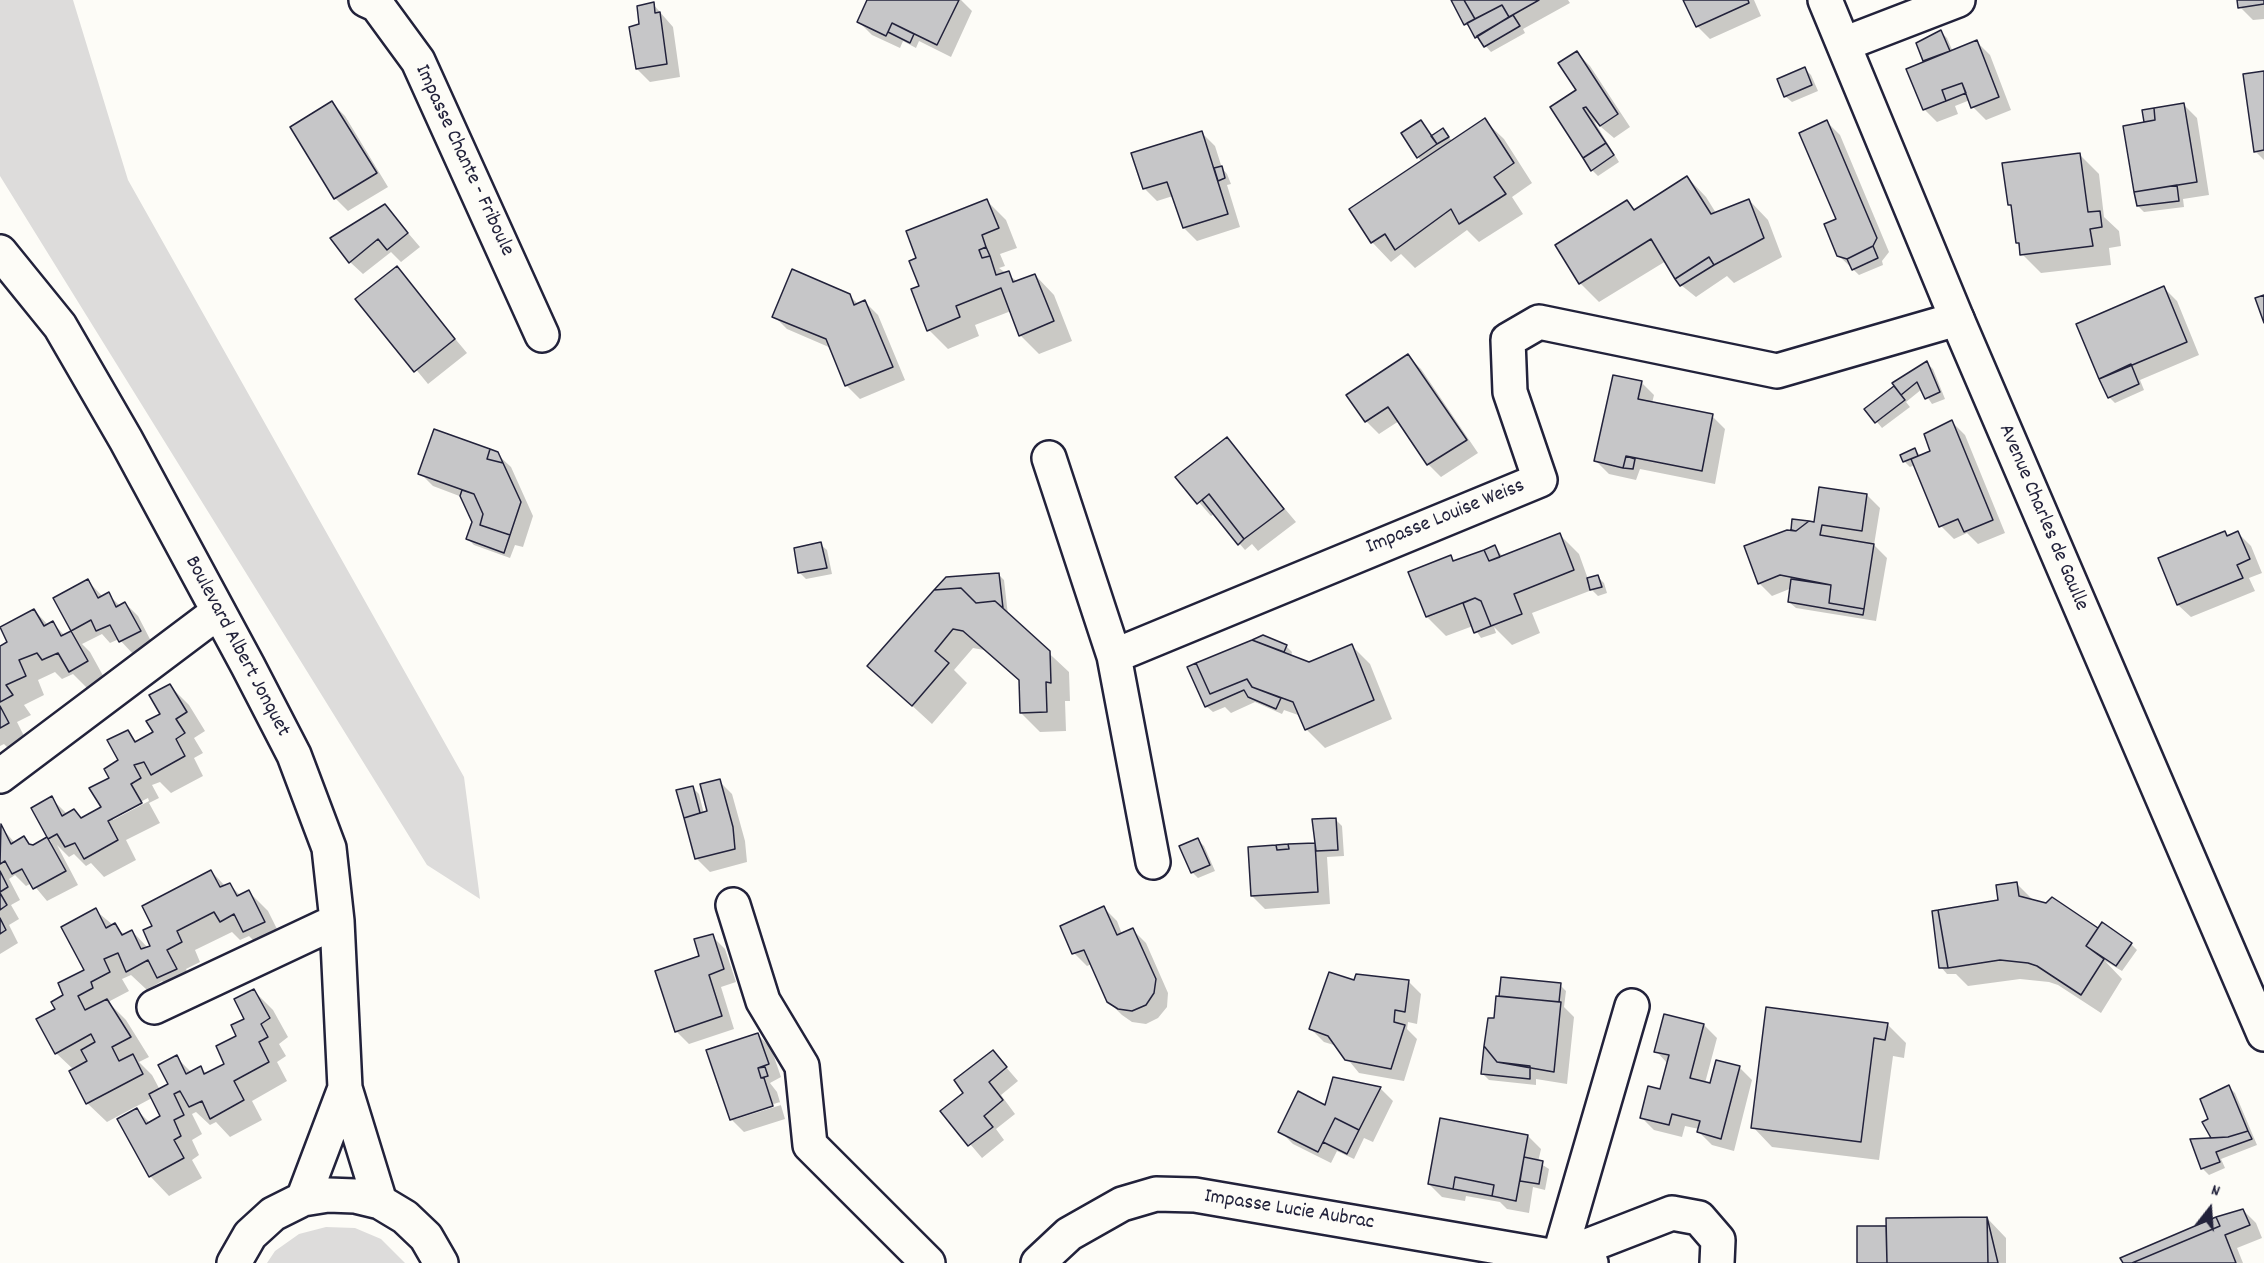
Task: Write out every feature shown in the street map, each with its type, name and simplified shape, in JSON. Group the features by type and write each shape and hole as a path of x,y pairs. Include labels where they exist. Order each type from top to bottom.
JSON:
{"street":[{"name":"Impasse Chante - Friboule","path":"366,0 377,5 418,61 542,335"},
{"name":"Avenue Charles de Gaulle","path":"1825,0 1957,320 2264,1034"},
{"path":"1844,44 1958,0"},
{"name":"Boulevard Albert Jonquet","path":"0,252 60,326 126,440 294,755 329,848 337,921 345,1088 380,1202"},
{"name":"Impasse Louise Weiss","path":"1114,656 1540,480 1510,392 1508,340 1539,322 1777,371 1957,320"},
{"path":"1049,458 1114,656 1153,862"},
{"path":"0,776 218,612"},
{"path":"733,904 763,1001 802,1065 810,1145 928,1263"},
{"path":"153,1007 337,921"},
{"path":"1560,1257 1632,1006"},
{"name":"Boulevard Albert Jonquet","path":"303,1199 345,1088"},
{"path":"234,1263 250,1235 273,1214 303,1199 328,1194 355,1196 380,1202 405,1216 419,1230 442,1262"},
{"name":"Impasse Lucie Aubrac","path":"1038,1263 1069,1234 1122,1204 1156,1194 1195,1195 1591,1263"},
{"path":"1560,1257 1672,1213 1699,1218 1718,1240 1717,1263"}],"shaded area":[{"path":"0,0 73,0 128,180 464,777 480,899 427,865 0,176"},
{"path":"326,1227 355,1228 381,1239 405,1263 267,1263 275,1251 299,1234"}],"building":[{"path":"867,0 959,0 937,45 892,23 886,36 857,22"},
{"path":"1451,0 1464,0 1475,19 1464,25"},
{"path":"1464,0 1539,0 1509,17 1502,5 1475,19"},
{"path":"1683,0 1748,0 1749,3 1696,27"},
{"path":"2237,0 2264,0 2264,4 2238,8"},
{"path":"654,2 655,13 660,12 667,64 636,69 629,27 639,24 637,6"},
{"path":"1502,5 1509,17 1475,38 1467,23"},
{"path":"1513,15 1520,26 1484,47 1477,36"},
{"path":"892,23 914,34 910,43 888,32"},
{"path":"1941,30 1950,51 1923,61 1916,43"},
{"path":"1977,40 1999,97 1971,108 1962,83 1942,90 1946,101 1923,110 1906,69"},
{"path":"1577,51 1618,114 1600,126 1586,107 1583,108 1606,143 1583,158 1550,107 1576,90 1558,63"},
{"path":"1805,67 1812,85 1784,97 1777,79"},
{"path":"2264,71 2264,150 2254,152 2243,74"},
{"path":"1962,83 1966,93 1946,101 1942,90"},
{"path":"332,101 377,173 334,199 290,127"},
{"path":"2184,103 2197,182 2134,192 2123,126 2155,120 2154,108"},
{"path":"2154,108 2155,120 2144,122 2142,110"},
{"path":"1485,118 1514,163 1494,177 1506,194 1459,224 1451,209 1395,250 1385,234 1371,243 1349,209"},
{"path":"1421,120 1437,144 1417,158 1401,133"},
{"path":"1827,120 1877,238 1873,246 1847,259 1837,256 1824,224 1836,219 1799,133"},
{"path":"1443,128 1449,137 1437,144 1431,136"},
{"path":"1202,131 1228,214 1183,228 1167,182 1143,189 1131,153"},
{"path":"1606,143 1614,155 1591,171 1583,158"},
{"path":"2080,153 2088,212 2100,211 2102,227 2090,229 2093,246 2020,255 2019,243 2016,243 2011,205 2008,205 2002,163"},
{"path":"1222,166 1225,178 1218,181 1214,168"},
{"path":"1687,176 1711,214 1749,199 1764,238 1714,265 1709,257 1675,279 1651,239 1579,284 1555,245 1627,200 1634,210"},
{"path":"2177,185 2179,201 2137,206 2134,192"},
{"path":"987,199 999,228 982,235 986,247 979,250 982,258 990,256 996,275 1009,271 1013,282 1035,274 1054,321 1019,336 1001,288 956,306 960,317 927,331 911,289 919,286 909,261 916,258 906,231"},
{"path":"385,204 408,233 387,250 378,239 349,263 330,238"},
{"path":"1873,246 1878,258 1852,270 1847,259"},
{"path":"986,247 990,256 982,258 979,250"},
{"path":"1709,257 1714,265 1680,286 1675,279"},
{"path":"397,266 455,339 414,372 355,299"},
{"path":"792,269 850,294 854,305 865,300 893,367 845,386 826,339 772,317"},
{"path":"2164,286 2187,342 2099,379 2076,324"},
{"path":"2264,295 2264,323 2255,298"},
{"path":"1408,354 1467,440 1427,465 1388,407 1365,422 1346,395"},
{"path":"1927,361 1940,392 1925,399 1917,382 1901,395 1892,383"},
{"path":"2131,364 2139,384 2108,398 2099,379"},
{"path":"1613,375 1642,381 1638,399 1713,414 1702,471 1626,456 1623,468 1594,461"},
{"path":"1894,386 1905,400 1875,423 1864,409"},
{"path":"1952,420 1993,520 1964,532 1958,519 1939,527 1911,459 1930,451 1924,434"},
{"path":"434,429 490,449 487,459 503,463 521,502 510,535 480,525 483,514 474,494 418,474"},
{"path":"1227,437 1284,509 1244,539 1209,494 1197,504 1175,477"},
{"path":"1915,448 1918,456 1903,462 1900,455"},
{"path":"490,449 498,452 503,463 487,459"},
{"path":"1626,456 1635,459 1633,469 1623,468"},
{"path":"1819,487 1867,494 1862,531 1822,525 1820,535 1874,544 1864,609 1829,603 1831,585 1780,575 1758,584 1744,546 1787,530 1796,531 1809,521 1814,522"},
{"path":"462,490 474,494 483,514 480,525 510,535 504,553 466,539 472,522 460,496"},
{"path":"1209,494 1244,539 1238,545 1202,500"},
{"path":"1792,519 1809,521 1796,531 1791,530"},
{"path":"2225,531 2227,536 2238,531 2250,559 2237,565 2243,578 2177,605 2158,558"},
{"path":"1560,533 1574,570 1514,594 1522,614 1491,626 1481,601 1475,598 1426,617 1408,572 1451,555 1453,561 1484,550 1489,561"},
{"path":"821,542 827,568 798,573 794,548"},
{"path":"1495,545 1500,557 1489,561 1484,550"},
{"path":"999,573 1003,608 995,601 976,603 961,588 934,590 946,577"},
{"path":"1598,575 1602,587 1590,590 1587,578"},
{"path":"88,579 98,598 109,592 116,607 125,602 141,631 119,642 110,625 96,631 91,620 71,631 53,598"},
{"path":"1791,579 1831,585 1829,603 1864,609 1863,615 1788,602"},
{"path":"961,588 976,603 995,601 1050,651 1051,683 1046,682 1047,712 1020,713 1019,680 963,631 953,629 935,651 949,663 912,706 867,666 934,590"},
{"path":"1475,598 1481,601 1491,626 1474,633 1463,603"},
{"path":"34,609 44,626 53,621 61,636 71,631 88,661 69,672 58,653 42,660 37,653 19,660 26,676 6,685 13,695 0,702 0,646 7,642 0,627"},
{"path":"1263,635 1287,645 1284,652 1252,640"},
{"path":"1252,640 1309,662 1352,644 1374,700 1305,730 1293,702 1252,687 1247,679 1210,694 1196,663"},
{"path":"1196,663 1210,694 1247,679 1252,687 1281,698 1276,709 1248,697 1244,690 1205,707 1187,667"},
{"path":"170,684 187,712 176,719 185,733 176,739 185,756 151,775 144,762 134,765 141,778 131,784 142,803 108,821 118,840 84,859 75,843 65,847 57,834 48,839 31,808 52,796 62,816 74,809 81,818 101,807 89,788 109,778 104,769 118,760 107,740 128,730 135,742 153,732 146,721 160,714 149,695"},
{"path":"0,706 9,723 0,728"},
{"path":"720,779 733,827 735,849 695,859 684,818 707,811 700,784"},
{"path":"693,786 700,813 684,818 676,790"},
{"path":"1336,818 1338,850 1316,851 1312,819"},
{"path":"1,824 11,844 24,836 29,844 33,845 47,837 66,871 33,889 22,869 12,874 5,861 0,864"},
{"path":"1198,838 1210,865 1191,873 1179,846"},
{"path":"1315,843 1318,892 1251,896 1248,847 1276,845 1277,850 1289,849 1288,844"},
{"path":"1288,844 1289,849 1277,850 1276,845"},
{"path":"211,870 220,887 230,883 237,896 249,890 265,922 243,932 234,914 220,922 214,912 177,931 182,942 167,950 177,969 157,978 148,960 126,972 118,953 104,959 110,972 91,982 93,988 78,996 85,1010 107,999 131,1037 112,1047 119,1061 133,1054 143,1074 86,1104 69,1071 87,1061 81,1050 95,1042 91,1034 55,1054 36,1019 55,1009 51,1002 63,995 58,983 84,970 61,927 96,908 106,928 115,923 122,935 132,930 141,949 150,946 143,930 152,926 142,906"},
{"path":"0,871 8,887 0,892"},
{"path":"2017,882 2019,896 2046,903 2052,897 2098,928 2086,946 2104,959 2081,995 2037,966 2028,963 2000,960 1948,968 1938,910 1998,900 1996,885"},
{"path":"0,893 7,905 0,910"},
{"path":"1104,906 1117,935 1133,928 1156,979 1154,993 1146,1005 1132,1011 1118,1009 1107,1002 1084,950 1072,954 1060,926"},
{"path":"1938,910 1948,968 1939,968 1932,911"},
{"path":"0,918 6,930 0,934"},
{"path":"2102,922 2132,943 2116,966 2086,946"},
{"path":"713,934 724,969 709,975 722,1016 675,1032 655,971 699,956 694,939"},
{"path":"1329,972 1354,980 1356,974 1409,980 1405,1012 1395,1010 1394,1022 1405,1025 1391,1069 1345,1060 1328,1036 1309,1029"},
{"path":"1501,977 1561,983 1559,1002 1499,996"},
{"path":"254,989 270,1018 261,1024 268,1037 259,1042 269,1062 234,1081 244,1100 210,1119 202,1101 189,1107 180,1091 174,1094 184,1115 174,1120 181,1136 174,1140 184,1158 149,1177 117,1119 137,1108 146,1124 160,1116 149,1094 168,1084 158,1065 177,1055 186,1074 201,1066 204,1074 224,1064 216,1046 236,1036 231,1025 244,1019 234,999"},
{"path":"1496,996 1561,1002 1554,1072 1497,1062 1484,1046 1488,1018 1494,1018"},
{"path":"1766,1007 1888,1023 1885,1040 1874,1038 1861,1142 1751,1128"},
{"path":"1664,1014 1704,1024 1690,1078 1710,1083 1716,1060 1740,1066 1721,1139 1697,1132 1700,1121 1672,1114 1669,1125 1640,1118 1648,1086 1660,1089 1669,1055 1654,1052"},
{"path":"758,1033 769,1064 758,1068 761,1078 764,1078 773,1106 730,1120 706,1050"},
{"path":"1484,1046 1497,1062 1530,1066 1530,1079 1481,1074"},
{"path":"993,1050 1007,1067 989,1082 1003,1100 984,1116 993,1127 968,1146 940,1111 963,1093 954,1080"},
{"path":"765,1067 768,1076 761,1078 758,1068"},
{"path":"1333,1077 1381,1087 1359,1130 1335,1118 1318,1152 1278,1132 1298,1091 1325,1105"},
{"path":"2229,1085 2248,1131 2228,1137 2211,1138 2202,1122 2208,1119 2200,1099"},
{"path":"1335,1118 1359,1130 1347,1154 1323,1142"},
{"path":"1440,1118 1528,1135 1516,1201 1492,1196 1494,1185 1455,1177 1453,1189 1428,1184"},
{"path":"2248,1131 2252,1139 2216,1152 2220,1162 2201,1169 2190,1139 2228,1137"},
{"path":"1524,1157 1543,1161 1539,1184 1520,1181"},
{"path":"1455,1177 1494,1185 1492,1196 1453,1189"},
{"path":"2243,1209 2250,1225 2225,1235 2236,1263 2132,1263 2220,1226 2216,1217"},
{"path":"1987,1217 1988,1263 1887,1263 1886,1218"},
{"path":"1987,1217 1998,1263 1988,1263"},
{"path":"2216,1217 2220,1226 2132,1263 2123,1263 2120,1258"},
{"path":"1857,1226 1886,1226 1887,1263 1857,1263"}]}
